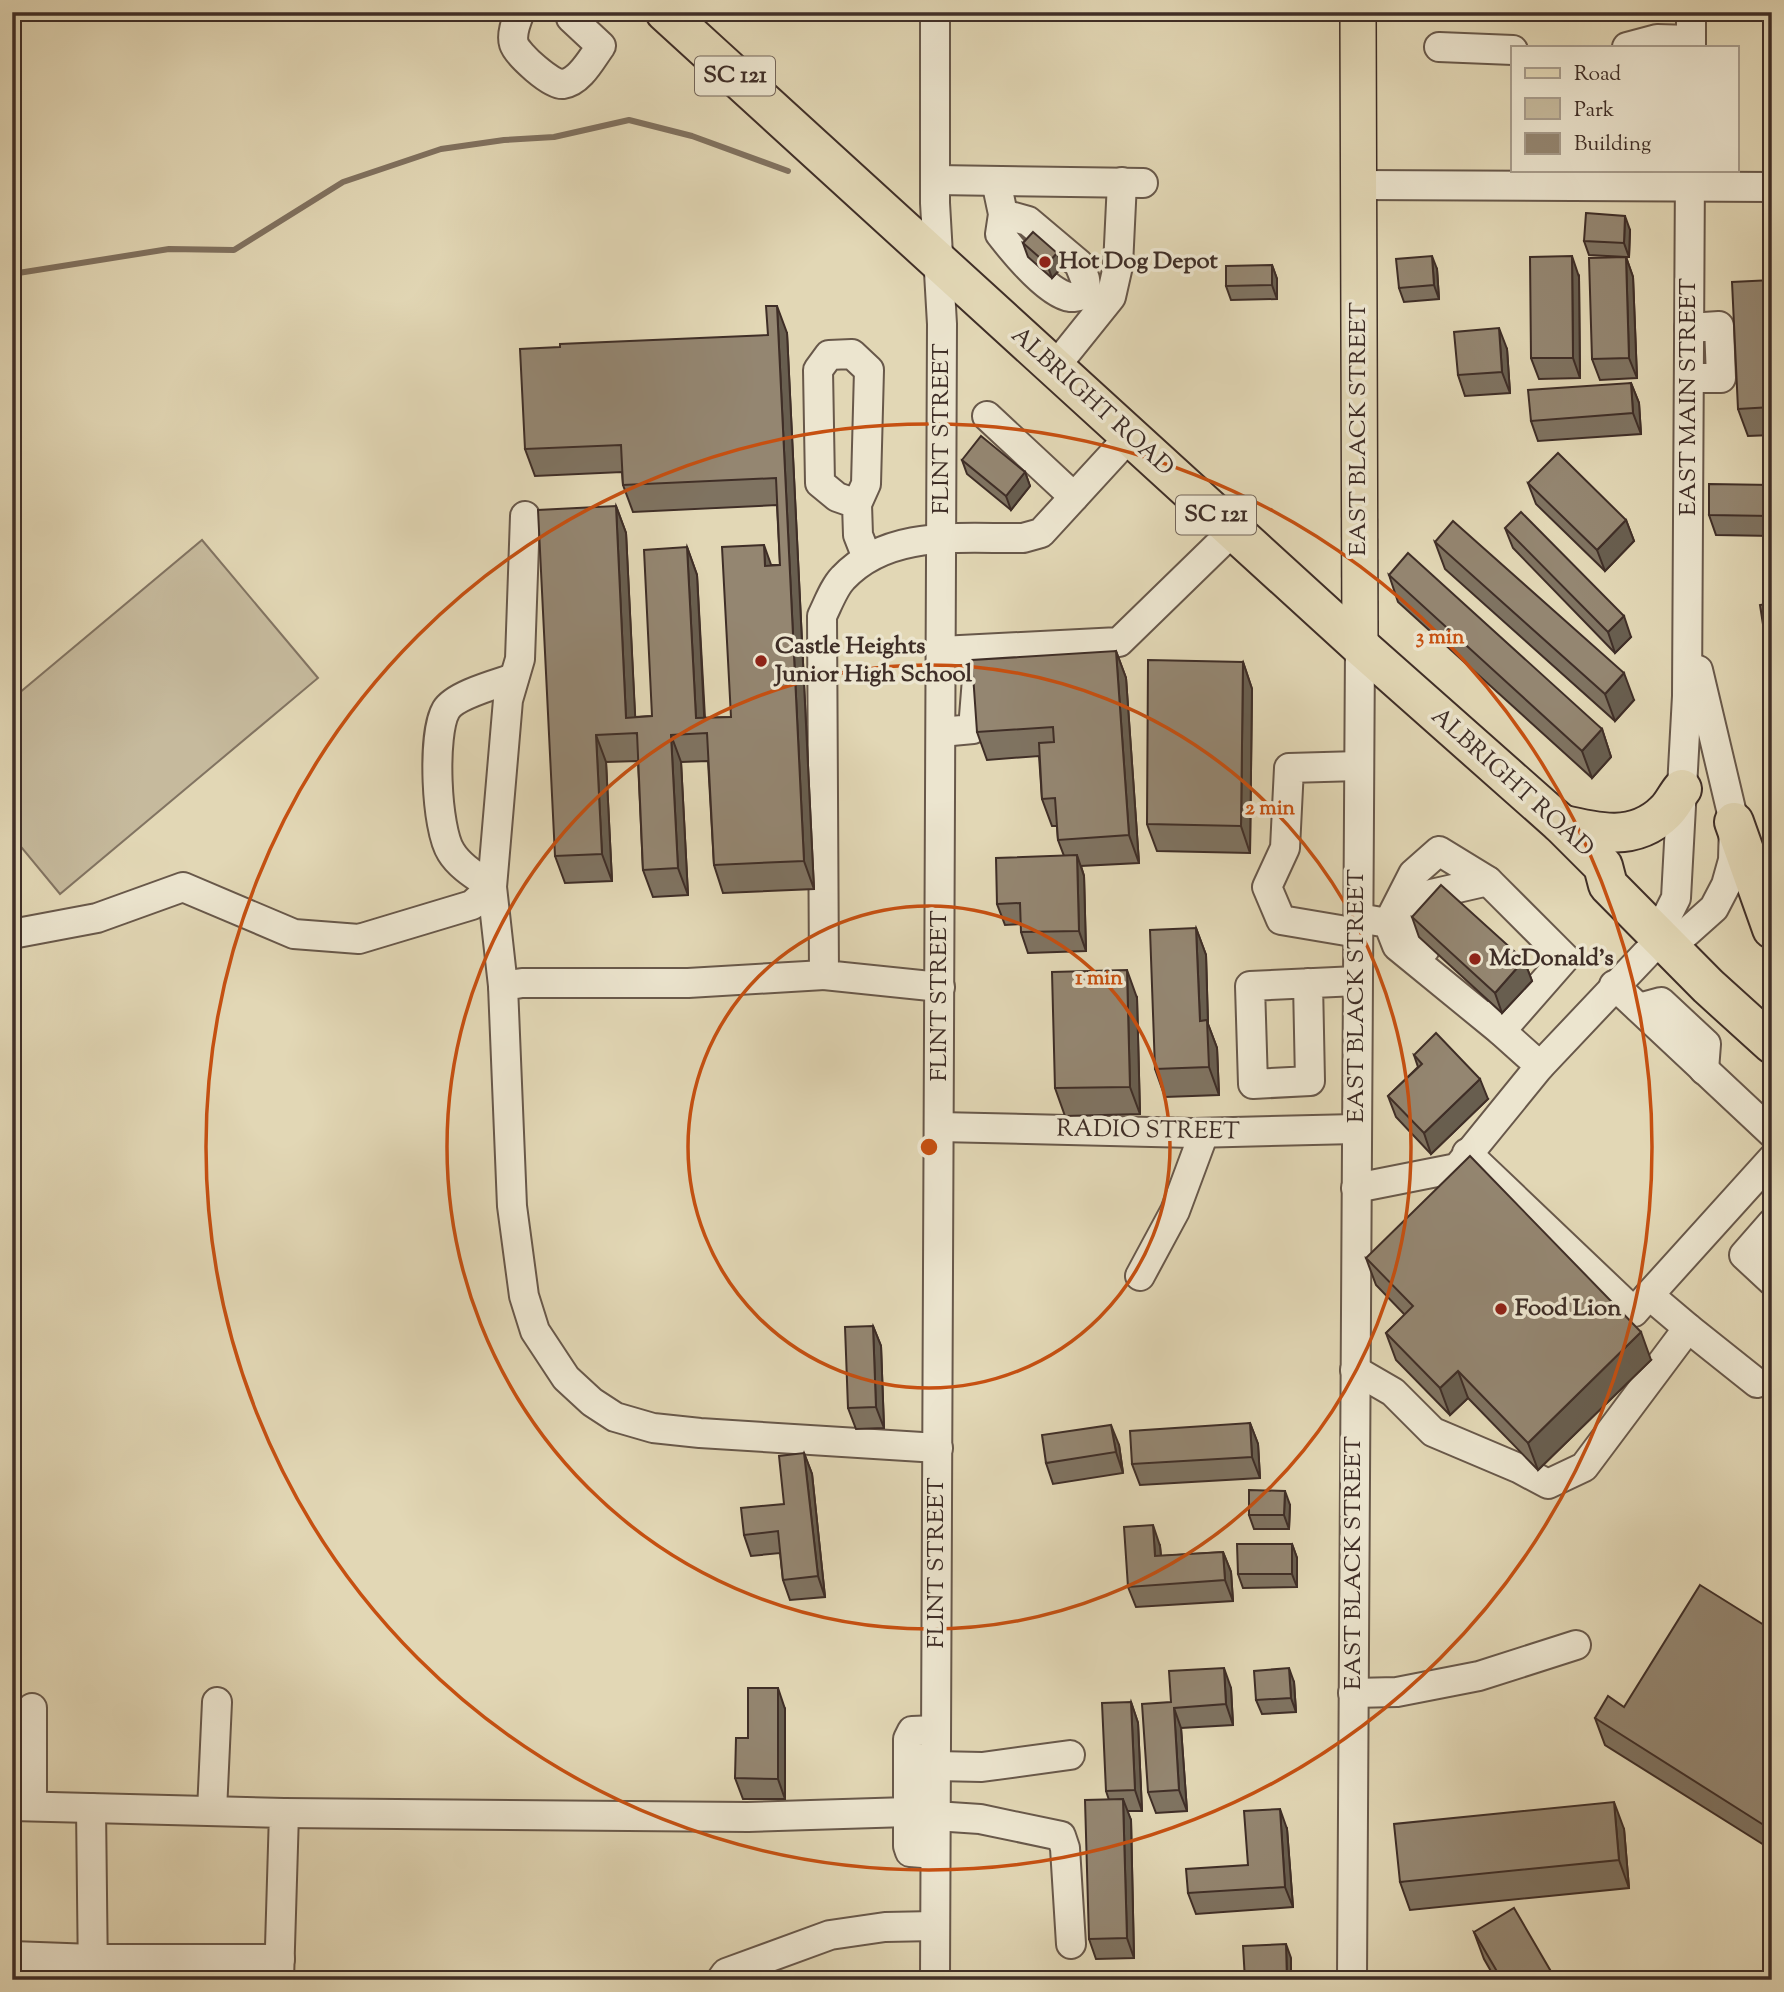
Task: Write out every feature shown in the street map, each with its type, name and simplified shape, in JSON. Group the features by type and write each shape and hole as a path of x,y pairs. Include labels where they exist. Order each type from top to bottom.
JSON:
{"highway":[{"name":"ALBRIGHT ROAD","path":"665,12 1233,531 1561,824 1603,866 1608,885 1673,929"},
{"path":"1561,824 1601,834 1636,831 1665,812 1682,789"},
{"path":"1734,822 1763,875 1772,929"},
{"path":"1673,929 1708,986 1767,1025"}],"main road":[{"name":"EAST BLACK STREET","path":"1358,12 1360,646"}],"street":[{"path":"520,12 512,36 514,47 545,77 563,85 577,77 601,46 571,18"},
{"name":"FLINT STREET","path":"935,12 936,180 942,324 936,1730 922,1814 936,1854 935,1980"},
{"path":"1631,46 1691,33"},
{"path":"1438,47 1511,50"},
{"path":"1358,185 1690,178 1772,187"},
{"name":"EAST MAIN STREET","path":"1673,929 1687,696 1690,178"},
{"path":"936,180 1132,182 1111,297 1095,301 1058,293 1021,262 1000,234 1003,214 996,181"},
{"path":"1054,368 1095,301"},
{"path":"857,505 837,497 820,483 818,370 829,355 852,354 869,370 866,484 857,505 858,535 867,558"},
{"path":"988,416 1073,497"},
{"path":"824,975 821,616 841,579 873,553 906,542 1023,538 1041,533 1130,436"},
{"path":"525,516 520,659 508,700 492,887 503,986 512,1206 524,1296 535,1331 566,1378 592,1402 615,1417 653,1428 700,1433 938,1448"},
{"path":"941,650 1119,642 1233,531"},
{"name":"EAST MAIN STREET","path":"1673,929 1714,908 1726,885 1733,860 1734,822 1728,806 1688,625"},
{"name":"EAST BLACK STREET","path":"1352,1980 1360,646"},
{"path":"941,732 973,730 979,649"},
{"path":"492,887 456,859 441,831 438,762 440,732 447,709 458,699 514,678"},
{"path":"1359,766 1289,768 1285,848 1267,887 1281,920 1358,926 1388,923"},
{"path":"1501,1031 1565,958 1488,881 1439,851 1413,874 1388,923 1396,946 1540,1066"},
{"path":"1488,881 1414,898 1405,929 1501,1031"},
{"path":"12,934 97,918 183,887 294,934 359,939 472,905 492,887"},
{"path":"1356,1188 1457,1168 1540,1066 1614,985 1673,929"},
{"path":"503,986 522,983 688,983 824,975 940,987"},
{"path":"1308,984 1357,982"},
{"path":"1614,985 1772,1133"},
{"name":"RADIO STREET","path":"939,1128 1204,1133 1356,1129"},
{"path":"1140,1276 1175,1211 1204,1133"},
{"path":"1467,1153 1634,1312 1772,1159"},
{"path":"1730,1205 1767,1229 1744,1255 1772,1281"},
{"path":"1649,1295 1756,1383"},
{"path":"1355,1370 1393,1392 1433,1432 1549,1484 1584,1467 1688,1328"},
{"path":"1353,1693 1397,1692 1479,1676 1576,1645"},
{"path":"212,1811 217,1702"},
{"path":"32,1708 22,1806 285,1813 748,1818 922,1814 980,1819 1061,1836 1065,1848 1071,1944"},
{"path":"927,1777 1070,1755"},
{"path":"91,1808 93,1969"},
{"path":"12,1955 93,1969 280,1969 285,1813"},
{"path":"721,1980 726,1973 830,1935 885,1927 935,1926"}],"green space":[{"path":"202,540 318,678 60,894 12,836 12,699"}],"building":[{"path":"1586,213 1625,216 1624,243 1584,241"},
{"path":"1033,232 1057,253 1047,264 1023,243"},
{"path":"1432,256 1434,285 1399,288 1396,259"},
{"path":"1572,256 1573,358 1531,358 1530,257"},
{"path":"1626,257 1629,358 1592,359 1589,258"},
{"path":"1272,265 1272,285 1226,286 1226,266"},
{"path":"1772,280 1772,407 1738,409 1732,282"},
{"path":"766,306 777,306 804,861 714,865 707,733 671,735 678,868 643,870 637,733 596,735 602,854 555,856 538,510 616,506 626,718 652,716 644,550 687,547 696,718 731,717 722,547 764,545 765,566 780,565 776,478 623,485 621,445 525,449 520,349 560,347 560,344 768,335"},
{"path":"1499,328 1502,372 1458,375 1454,332"},
{"path":"1631,383 1633,413 1531,421 1528,390"},
{"path":"981,436 1025,472 1006,496 962,460"},
{"path":"1558,453 1626,520 1597,550 1528,483"},
{"path":"1709,484 1772,485 1771,516 1709,515"},
{"path":"1521,512 1624,616 1608,632 1505,528"},
{"path":"1453,521 1624,673 1605,694 1435,542"},
{"path":"1408,553 1602,729 1582,751 1389,575"},
{"path":"1772,603 1772,636 1765,637 1760,605"},
{"path":"1116,651 1129,835 1058,840 1055,798 1042,799 1039,743 1054,742 1053,727 977,732 972,660"},
{"path":"1148,660 1243,662 1241,826 1147,824"},
{"path":"1077,855 1079,931 1021,932 1020,903 997,904 996,858"},
{"name":"McDonald's","path":"1441,885 1524,960 1495,993 1412,917"},
{"path":"1196,928 1200,1021 1207,1020 1209,1067 1155,1069 1150,930"},
{"path":"1127,970 1130,1087 1055,1088 1052,972"},
{"path":"1436,1033 1480,1079 1424,1133 1388,1096 1422,1064 1414,1055"},
{"name":"Food Lion","path":"1470,1156 1641,1332 1528,1443 1458,1371 1440,1388 1386,1333 1413,1306 1366,1258"},
{"path":"873,1326 876,1407 848,1408 845,1327"},
{"path":"1250,1423 1252,1457 1132,1464 1130,1431"},
{"path":"1111,1425 1116,1452 1046,1463 1042,1435"},
{"path":"804,1453 818,1576 783,1580 778,1531 744,1535 741,1508 784,1504 779,1456"},
{"path":"1249,1490 1285,1491 1284,1515 1249,1515"},
{"path":"1153,1525 1155,1556 1223,1552 1225,1580 1128,1587 1124,1527"},
{"path":"1237,1544 1292,1544 1292,1574 1238,1574"},
{"path":"1700,1585 1772,1630 1770,1829 1595,1718 1608,1696 1624,1707"},
{"path":"1224,1668 1226,1704 1174,1708 1179,1790 1148,1792 1142,1704 1171,1702 1169,1671"},
{"path":"1289,1668 1291,1698 1256,1700 1254,1671"},
{"path":"748,1688 778,1688 778,1779 735,1778 736,1738 748,1738"},
{"path":"1131,1702 1135,1790 1106,1791 1102,1703"},
{"path":"1123,1799 1127,1938 1089,1939 1085,1800"},
{"path":"1614,1802 1619,1860 1400,1882 1394,1824"},
{"path":"1280,1809 1285,1887 1188,1893 1186,1869 1248,1865 1244,1811"},
{"path":"1514,1908 1556,1980 1502,1980 1474,1932"},
{"path":"1286,1944 1287,1980 1245,1980 1243,1946"}],"waterway":[{"path":"12,274 169,249 234,250 343,182 441,149 504,140 554,137 629,120 692,136 788,171"}],"place":[{"name":"Hot Dog Depot","path":"1045,262"},
{"name":"Castle Heights Junior High School","path":"761,661"},
{"name":"McDonald's","path":"1475,959"},
{"name":"Food Lion","path":"1501,1309"}]}
